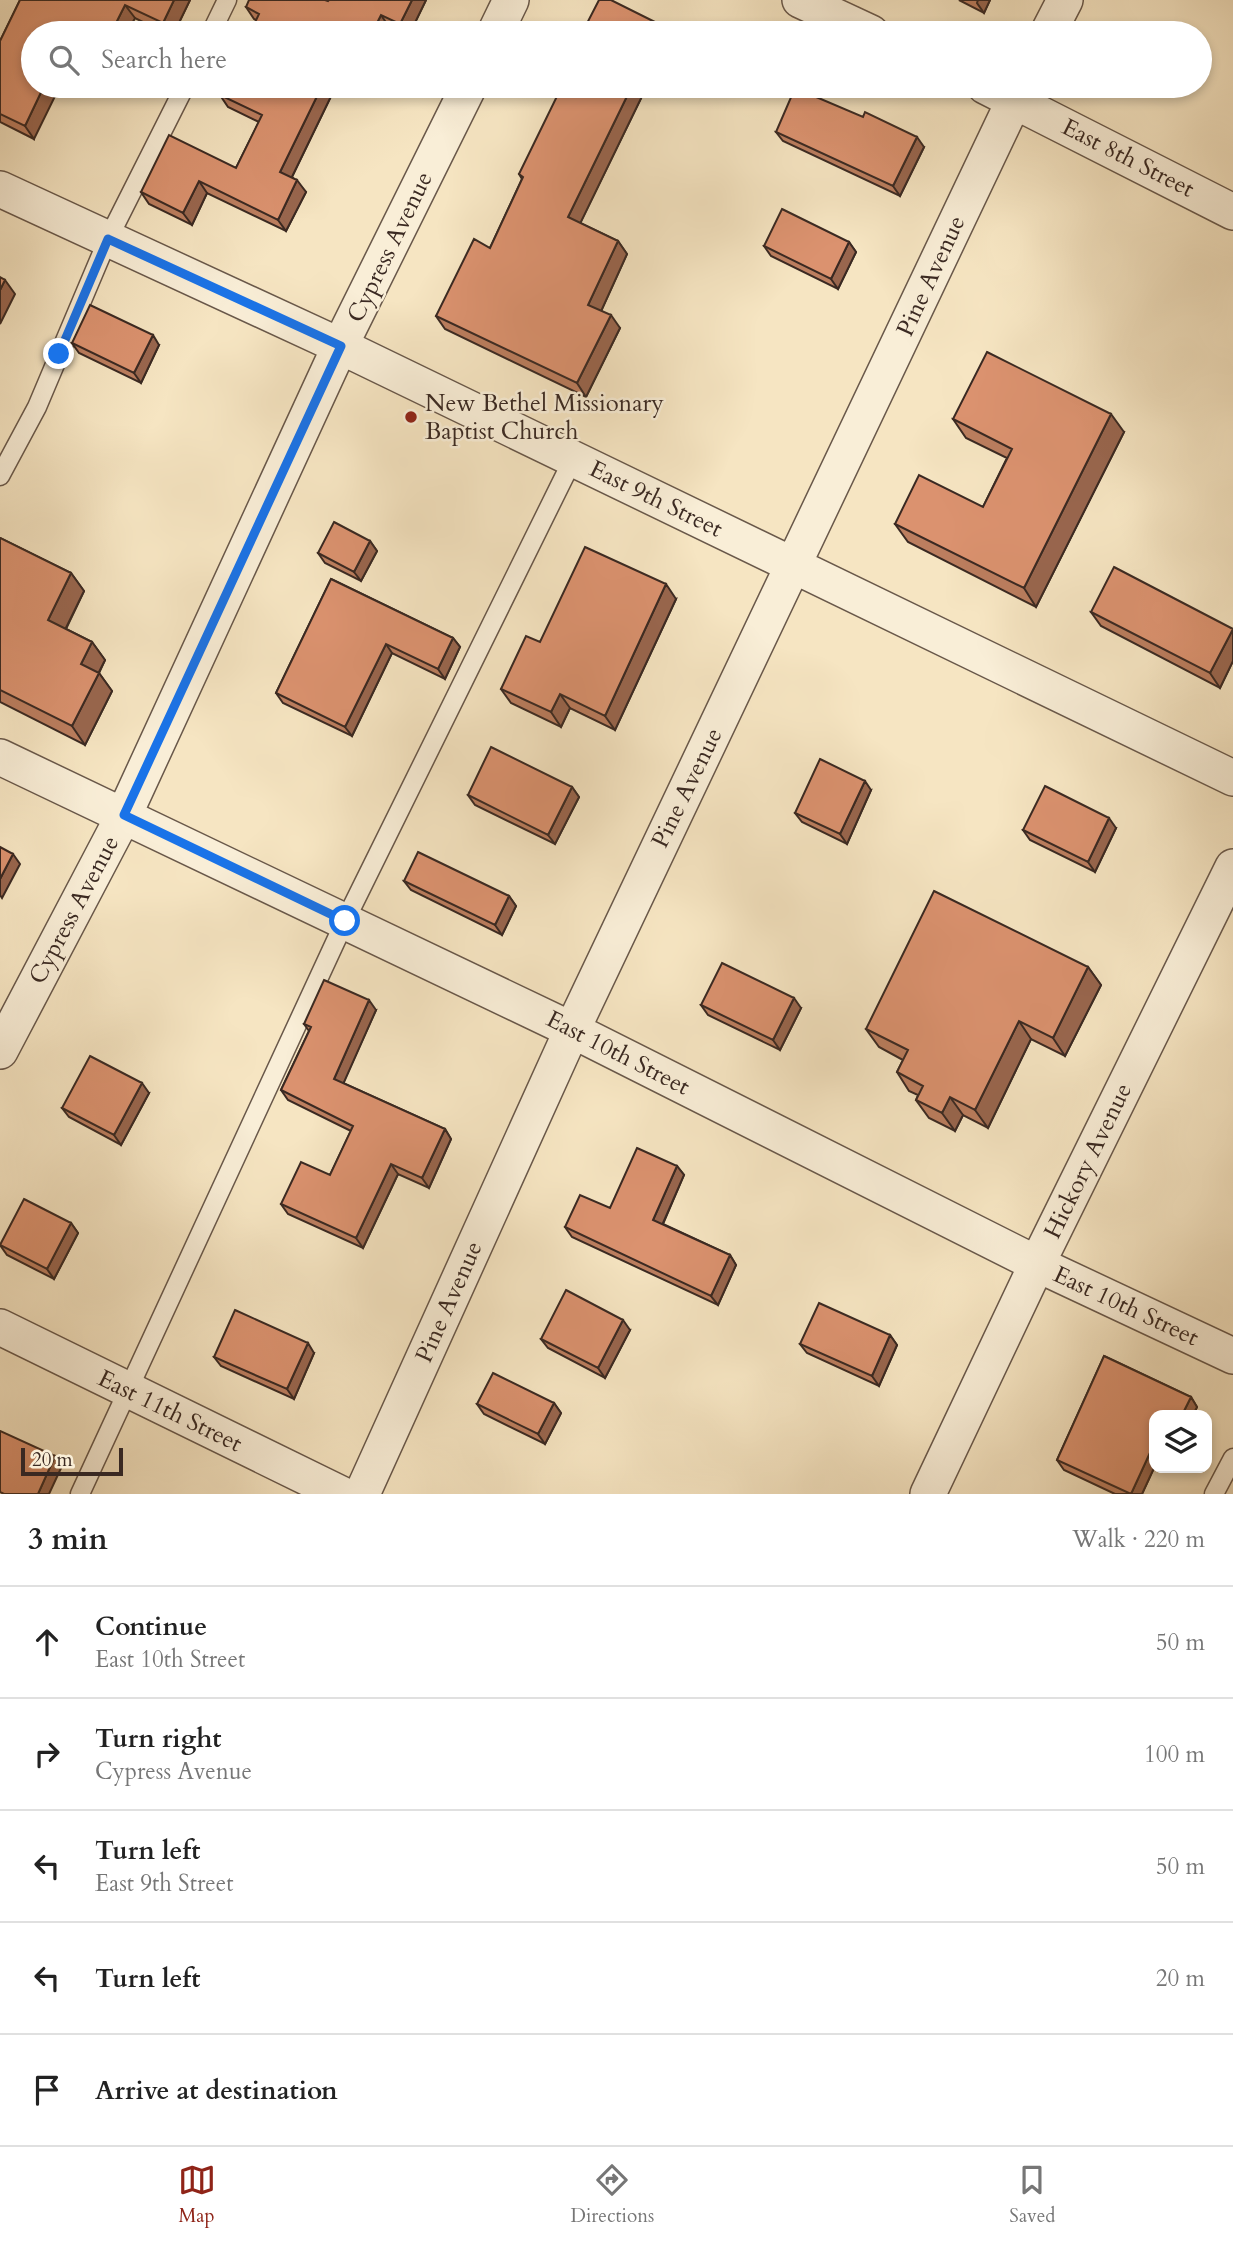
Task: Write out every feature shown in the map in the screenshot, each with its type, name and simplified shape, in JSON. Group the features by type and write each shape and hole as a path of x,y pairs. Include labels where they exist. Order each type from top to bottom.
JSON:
{"street":[{"path":"501,21 511,0"},
{"path":"1054,21 1065,0"},
{"path":"805,1 847,21"},
{"name":"Cypress Avenue","path":"0,1051 124,815 341,346 463,98"},
{"name":"Pine Avenue","path":"362,1494 572,1030 794,566 1003,98"},
{"name":"East 8th Street","path":"1022,98 1233,212"},
{"name":"East 9th Street","path":"0,190 341,346 1233,778"},
{"name":"East 10th Street","path":"0,757 572,1030 1037,1264 1233,1356"},
{"name":"Hickory Avenue","path":"928,1494 1037,1264 1233,867"},
{"name":"East 11th Street","path":"0,1327 341,1494"}],"lane":[{"path":"217,21 228,0"},
{"path":"0,476 37,407 108,239 179,98"},
{"path":"80,1494 130,1391 345,921 573,459"},
{"path":"1214,1494 1233,1458"}],"building":[{"path":"20,0 174,0 164,21 125,5 117,21 21,21 21,98 38,98 25,126 0,114 0,41"},
{"path":"249,0 412,0 402,21 394,21 381,15 378,21 256,21 259,14 246,7"},
{"path":"599,0 611,0 653,21 588,21"},
{"path":"226,98 316,98 280,172 297,180 278,220 199,181 183,213 141,192 169,135 236,168 262,115"},
{"path":"556,98 626,98 568,217 618,241 588,305 611,315 577,383 436,316 474,239 490,248 523,177 519,174"},
{"path":"791,98 818,98 863,117 865,112 917,137 893,186 776,132"},
{"path":"782,209 849,242 831,279 764,246"},
{"path":"0,277 5,280 0,290"},
{"path":"90,305 153,335 134,373 72,343"},
{"path":"987,352 1111,414 1024,588 895,524 919,475 983,507 1012,449 953,419"},
{"path":"334,522 370,541 354,572 318,553"},
{"path":"0,538 71,573 48,620 92,642 81,664 99,673 72,726 0,690"},
{"path":"585,547 666,584 605,716 560,694 551,712 501,689 526,636 540,642"},
{"path":"1114,567 1233,629 1210,673 1091,612"},
{"path":"331,579 453,638 438,669 386,644 345,727 276,693"},
{"path":"491,747 572,787 548,835 468,795"},
{"path":"820,759 865,781 840,834 795,813"},
{"path":"1045,786 1109,818 1088,862 1023,830"},
{"path":"0,847 13,854 0,879"},
{"path":"418,852 509,896 495,925 404,881"},
{"path":"934,891 1088,967 1053,1038 1019,1021 975,1110 950,1097 942,1113 916,1100 923,1086 897,1072 908,1050 866,1029"},
{"path":"722,963 794,998 773,1040 701,1005"},
{"path":"324,980 369,1000 334,1079 445,1129 422,1178 391,1164 356,1238 281,1204 301,1162 330,1175 353,1126 281,1090 311,1027 304,1024"},
{"path":"90,1056 142,1083 114,1135 62,1108"},
{"path":"637,1148 677,1166 653,1220 730,1255 711,1296 565,1227 580,1195 610,1208"},
{"path":"24,1199 71,1223 47,1269 0,1245"},
{"path":"566,1290 623,1320 598,1368 541,1339"},
{"path":"819,1303 890,1335 872,1376 800,1344"},
{"path":"235,1310 308,1343 287,1389 214,1357"},
{"path":"1104,1356 1191,1397 1184,1410 1149,1410 1149,1455 1131,1494 1057,1460"},
{"path":"493,1373 554,1403 538,1434 477,1404"},
{"path":"0,1431 55,1456 38,1494 0,1492"}],"place":[{"name":"New Bethel Missionary Baptist Church","path":"411,417"}],"route":[{"path":"59,354 108,239 341,346 124,815 345,921"}]}
